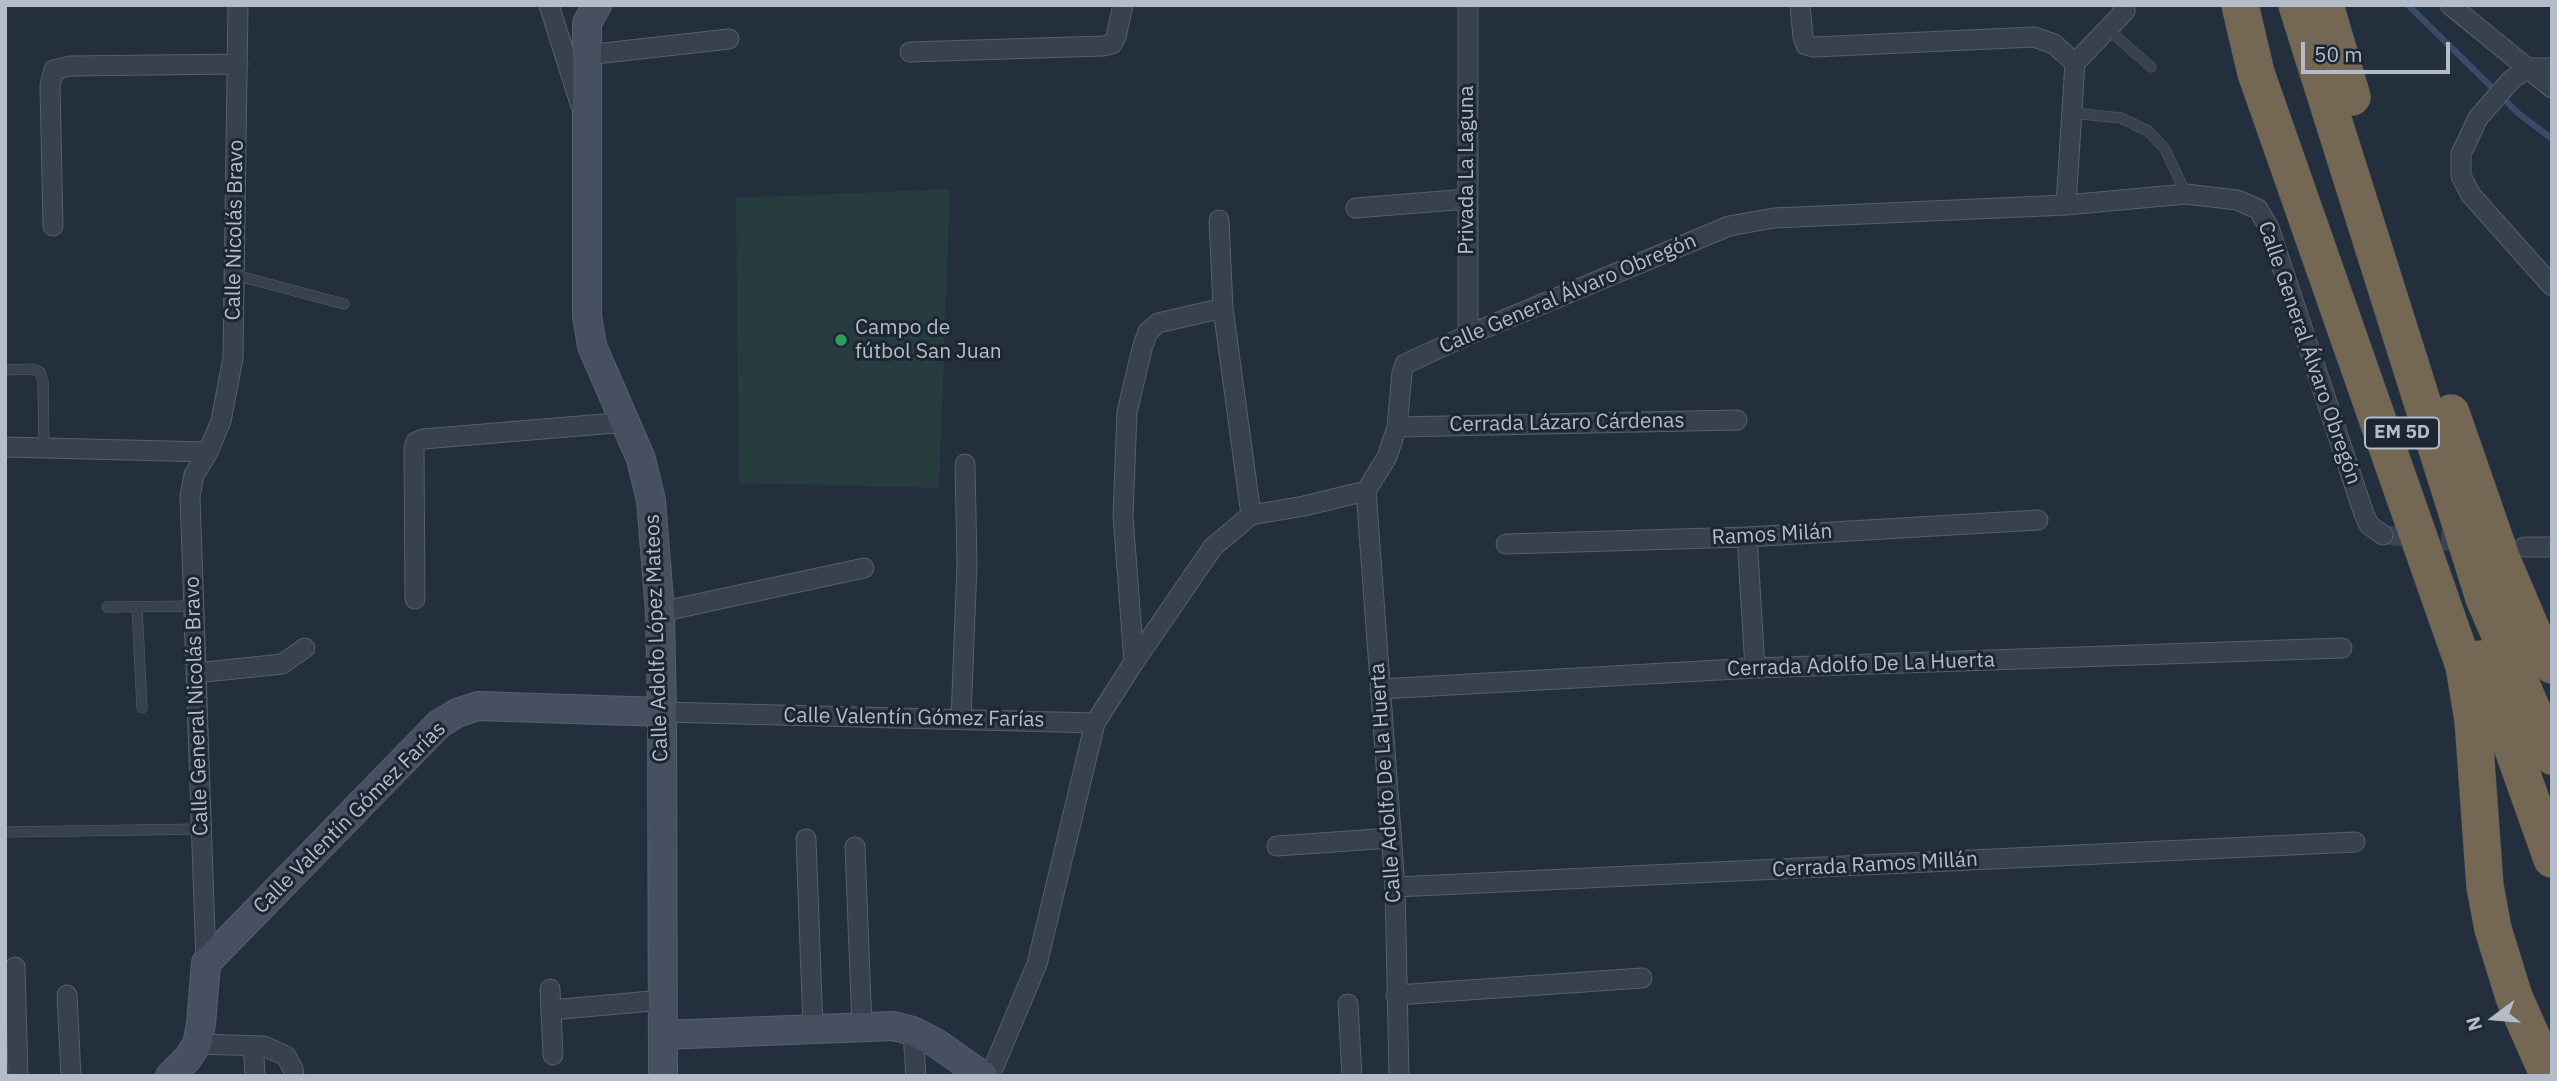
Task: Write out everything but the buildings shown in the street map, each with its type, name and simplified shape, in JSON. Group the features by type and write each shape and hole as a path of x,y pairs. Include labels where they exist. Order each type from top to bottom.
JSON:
{"highway":[{"path":"2240,5 2256,73 2464,667 2473,720 2485,886 2493,929 2514,997 2549,1076"},
{"name":"EM 5D","path":"2258,5 2286,103 2552,859"},
{"name":"EM 5D","path":"2297,5 2484,598 2552,756"},
{"path":"2325,5 2405,279 2502,560 2535,638 2552,665"}],"main road":[{"name":"Calle Adolfo López Mateos","path":"597,5 587,23 587,316 592,346 627,422 641,459 651,500 660,612 663,1076"},
{"name":"Calle Valentín Gómez Farías","path":"206,963 439,724 457,713 478,706 662,712"},
{"path":"170,1076 188,1058 197,1044 206,963"},
{"path":"663,1035 893,1026 913,1031 936,1042 983,1076"}],"street":[{"name":"Calle Nicolás Bravo","path":"208,452 220,421 233,358 238,5"},
{"path":"549,5 587,123"},
{"path":"910,52 1103,46 1112,44 1116,37 1123,5"},
{"name":"Privada La Laguna","path":"1468,5 1468,335"},
{"path":"1800,5 1803,37 1806,45 1814,47 2034,37 2054,44 2075,64"},
{"path":"2450,5 2552,88"},
{"path":"2066,205 2075,64 2128,7"},
{"path":"586,55 729,39"},
{"path":"53,226 50,85 54,70 69,66 238,64"},
{"path":"2552,68 2528,68 2511,80 2478,118 2461,154 2461,176 2471,195 2552,286"},
{"name":"Calle General Álvaro Obregón","path":"1366,491 1387,457 1397,427 1405,364 1729,226 1774,218 2066,205 2186,194 2237,200 2258,209 2269,228 2364,514 2369,524 2383,536"},
{"path":"1356,208 1468,199"},
{"path":"1219,220 1223,308 1251,515"},
{"path":"1134,662 1123,516 1127,412 1143,345 1148,332 1158,323 1223,308"},
{"name":"Cerrada Lázaro Cárdenas","path":"1397,427 1737,420"},
{"path":"415,599 416,442 423,439 627,422"},
{"path":"5,447 208,452"},
{"name":"Calle General Nicolás Bravo","path":"206,963 190,496 194,475 208,452"},
{"path":"961,719 967,565 965,464"},
{"path":"990,1076 1037,964 1095,723 1134,662 1213,547 1251,515 1366,491"},
{"name":"Calle Adolfo De La Huerta","path":"1366,491 1395,887 1399,1076"},
{"name":"Ramos Milán","path":"1506,544 1747,537 2038,520"},
{"path":"1747,537 1755,668"},
{"path":"2524,547 2552,547"},
{"path":"660,612 864,568"},
{"path":"196,673 282,664 305,648"},
{"name":"Cerrada Adolfo De La Huerta","path":"1380,689 1755,668 2342,648"},
{"name":"Calle Valentín Gómez Farías","path":"662,712 1095,723"},
{"path":"1277,846 1391,838"},
{"path":"806,839 813,1028"},
{"name":"Cerrada Ramos Millán","path":"1395,887 2355,842"},
{"path":"855,847 862,1026"},
{"path":"15,967 18,1076"},
{"path":"1396,995 1642,978"},
{"path":"550,989 553,1055"},
{"path":"67,995 71,1076"},
{"path":"551,1010 663,1000"},
{"path":"1348,1004 1352,1076"},
{"path":"913,1031 916,1076"},
{"path":"197,1044 264,1046 286,1056 294,1076"},
{"path":"250,1046 254,1056 255,1076"}],"lane":[{"path":"2108,29 2151,67"},
{"path":"2072,113 2121,118 2148,131 2165,149 2186,194"},
{"path":"235,275 344,304"},
{"path":"5,370 33,369 40,372 43,381 44,448"},
{"path":"107,607 194,606"},
{"path":"137,607 142,708"},
{"path":"5,832 201,829"}],"green space":[{"name":"Campo de fútbol San Juan","path":"950,189 939,488 739,483 736,198"}],"waterway":[{"path":"2408,5 2518,113 2552,139"}],"tunnel":[{"path":"2383,535 2471,543"}],"place":[{"name":"Campo de fútbol San Juan","path":"841,340"}]}
